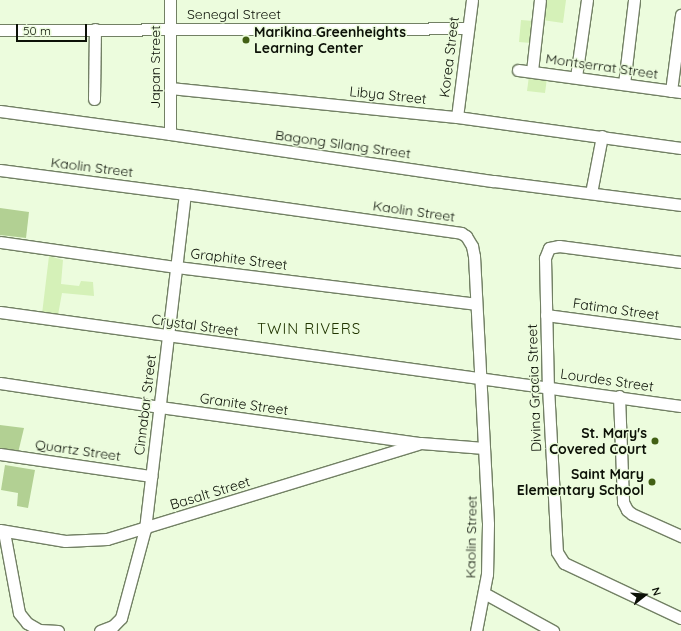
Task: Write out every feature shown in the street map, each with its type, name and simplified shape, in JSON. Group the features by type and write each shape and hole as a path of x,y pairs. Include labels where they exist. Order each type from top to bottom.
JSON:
{"street":[{"name":"Japan Street","path":"170,0 170,134"},
{"name":"Korea Street","path":"457,117 472,0"},
{"path":"532,71 540,0"},
{"path":"576,77 587,0"},
{"path":"624,84 634,0"},
{"path":"676,92 681,15"},
{"name":"Senegal Street","path":"0,30 468,28"},
{"path":"94,99 95,29"},
{"name":"Montserrat Street","path":"518,70 676,92"},
{"name":"Libya Street","path":"170,88 457,117 681,148"},
{"name":"Bagong Silang Street","path":"0,111 494,181 681,205"},
{"path":"592,193 602,136"},
{"name":"Kaolin Street","path":"0,170 185,194 461,233 466,236 472,246 481,378 488,544 484,593 476,631"},
{"name":"Cinnabar Street","path":"100,631 113,626 121,618 145,529 185,194"},
{"name":"Graphite Street","path":"0,242 176,267 476,304"},
{"name":"Divina Gracia Street","path":"681,262 559,246 549,248 545,258 548,387 556,547 558,557 564,563 681,618"},
{"name":"Crystal Street","path":"0,312 481,378"},
{"name":"Fatima Street","path":"546,314 681,333"},
{"name":"Lourdes Street","path":"481,378 619,396 681,406"},
{"name":"Granite Street","path":"0,383 421,443 484,448"},
{"path":"619,396 623,502 627,510 632,514 681,536"},
{"name":"Basalt Street","path":"2,531 65,541 107,539 145,529 421,443"},
{"name":"Quartz Street","path":"0,454 152,476"},
{"path":"2,531 19,613 27,623 39,630 58,631"},
{"path":"484,593 553,631"}],"green space":[{"path":"545,0 566,0 563,23 542,20"},
{"path":"521,20 533,21 531,43 519,42"},
{"path":"529,76 547,78 545,93 527,91"},
{"path":"0,208 29,212 26,238 0,235"},
{"path":"49,256 63,260 61,284 79,286 81,281 93,282 94,296 62,293 58,315 42,314"},
{"path":"0,425 24,428 18,453 0,449"},
{"path":"5,465 35,470 28,508 17,506 18,493 1,490"}],"place":[{"name":"Marikina Greenheights Learning Center","path":"246,40"},
{"name":"St. Mary's Covered Court","path":"655,441"},
{"name":"Saint Mary Elementary School","path":"652,482"}],"district":[{"name":"TWIN RIVERS","path":"309,329"}]}
